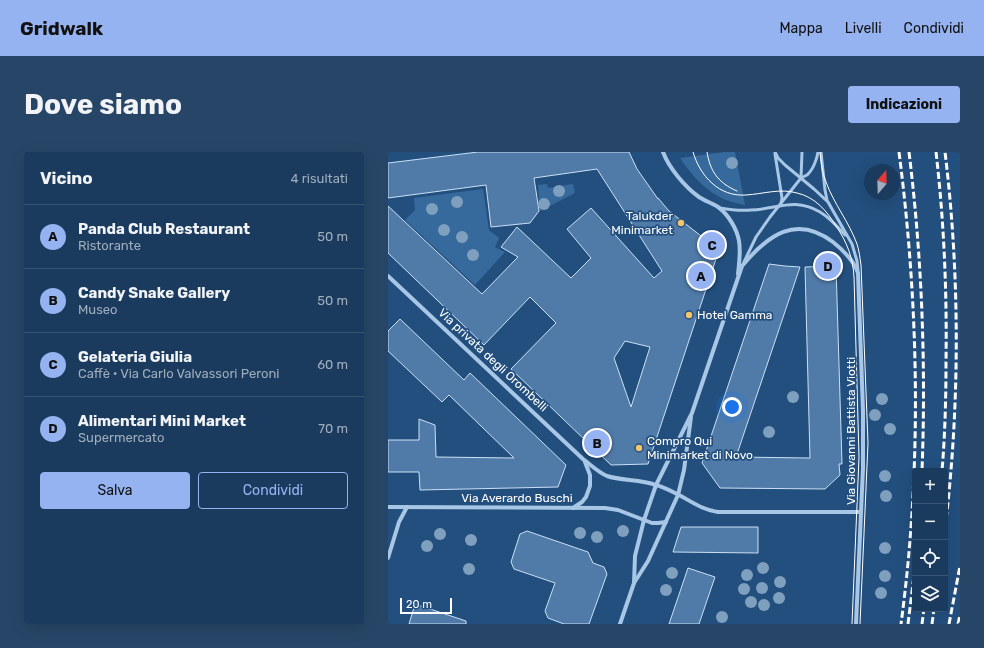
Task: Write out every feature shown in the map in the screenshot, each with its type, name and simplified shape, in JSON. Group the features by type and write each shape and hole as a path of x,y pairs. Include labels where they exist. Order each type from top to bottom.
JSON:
{"street":[{"path":"663,152 674,170 689,188 699,197 718,208 731,222 739,240 737,283"},
{"path":"634,583 636,556 644,520 656,485 692,413 742,266 772,237 783,232 801,229 819,233 835,243 852,262 858,273"},
{"name":"Via Giovanni Battista Viotti","path":"856,624 863,468 863,410 858,273"},
{"name":"Via privata degli Orombelli","path":"388,276 584,460 598,471 614,478 651,483 678,495"},
{"path":"620,624 634,583 648,561 678,495 684,470 692,413"},
{"name":"Via privata degli Orombelli","path":"572,508 582,502 586,497 590,486 590,475 584,460"},
{"path":"678,495 701,508 718,512 861,512"},
{"name":"Via Averardo Buschi","path":"388,507 606,508 618,510 644,520 658,523 666,522"},
{"path":"388,558 399,522 407,507"}],"lane":[{"path":"775,152 782,198 780,205"},
{"path":"775,152 781,162 828,202"},
{"path":"801,178 802,152"},
{"path":"742,266 756,237 801,178 810,172 819,152"},
{"path":"819,152 828,202 849,239"},
{"path":"718,208 752,210 780,205 799,204 810,207 822,213 832,220 849,239"},
{"name":"Via Giovanni Battista Viotti","path":"849,239 854,249 858,273"}],"shaded area":[{"path":"735,152 745,205 731,202 712,192 697,179 680,158"},
{"path":"547,184 548,188 573,184 575,193 540,211 538,185"},
{"path":"483,189 489,230 499,238 495,247 505,252 475,285 405,220 415,210 414,198"}],"building":[{"path":"478,152 629,152 637,169 658,199 669,211 705,239 720,247 648,464 611,465 511,369 556,323 530,297 484,345 388,253 388,206 482,294 518,257 501,247 517,227 571,278 591,258 567,229 591,208 654,278 662,271 597,169 534,178 539,211 530,223 491,227 486,185 388,198 388,163","holes":["625,341 650,347 631,407 614,358"]},
{"path":"769,264 800,267 736,457 810,458 805,267 836,266 842,464 839,464 840,475 825,489 720,488 702,463"},
{"path":"400,319 464,380 470,373 566,465 558,487 420,490 419,472 388,472 388,440 419,440 419,419 435,425 436,457 514,458 449,395 442,402 388,351 388,331"},
{"path":"681,527 758,527 758,553 673,552"},
{"path":"527,531 588,552 593,563 604,567 607,574 589,624 564,624 548,618 545,611 555,583 514,569 511,562 520,534"},
{"path":"688,568 715,577 699,624 669,624"},
{"path":"415,604 466,621 466,624 409,624"}],"tram line":[{"path":"693,152 700,169 719,189 736,195 784,191 797,193 815,201 829,215 849,250 854,277 859,457 852,624"},
{"path":"707,152 710,165 716,176 730,188 737,191"},
{"path":"820,152 825,179 833,198 854,236 858,246 861,265 868,443 860,624"}],"railway":[{"path":"899,152 911,270 915,388 915,447 912,506 908,565 901,624"},
{"path":"909,152 917,232 922,312 922,468"},
{"path":"936,152 943,230 946,309 946,403 942,468"},
{"path":"945,152 950,198 956,293 956,388 948,504"},
{"path":"949,624 960,566"},
{"path":"908,624 914,576"},
{"path":"922,624 924,612"},
{"path":"932,624 934,612"},
{"path":"958,624 960,615"}],"place":[{"name":"Talukder Minimarket","path":"681,223"},
{"name":"Gelateria Giulia","path":"712,245"},
{"name":"Alimentari Mini Market","path":"828,266"},
{"name":"Panda Club Restaurant","path":"701,276"},
{"name":"Hotel Gamma","path":"689,315"},
{"name":"Candy Snake Gallery","path":"597,443"},
{"name":"Compro Qui Minimarket di Novo","path":"639,448"}]}
